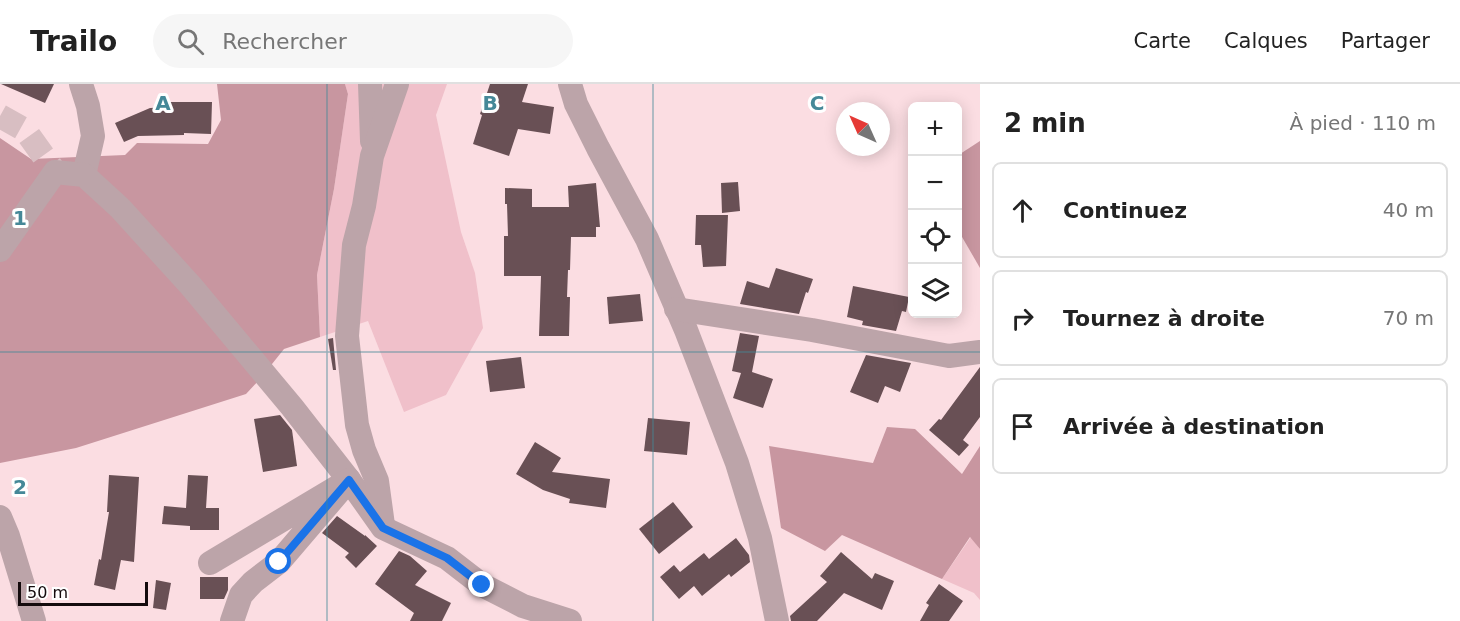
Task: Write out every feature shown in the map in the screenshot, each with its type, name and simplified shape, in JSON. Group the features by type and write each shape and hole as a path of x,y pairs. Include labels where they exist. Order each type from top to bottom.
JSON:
{"street":[{"path":"81,84 88,106 93,136 84,175"},
{"path":"370,84 372,156"},
{"path":"383,528 377,481 363,450 357,425 348,336 354,245 364,206 372,156 397,84"},
{"path":"570,84 576,104 647,239 737,464 760,538 777,621"},
{"path":"0,250 55,172 84,175 120,208 191,286 292,407 383,528 447,558 482,585 523,606 570,621"},
{"path":"676,309 812,330 949,356 980,351"},
{"path":"210,563 349,480"},
{"path":"232,621 241,595 253,582 279,562 349,480"},
{"path":"0,518 8,536 34,621"}],"shaded area":[{"path":"217,84 345,84 348,94 334,189 317,275 320,337 284,349 246,394 76,448 0,463 0,138 31,159 125,155 137,143 208,144 221,120"},
{"path":"345,84 447,84 436,115 461,232 475,273 483,328 446,395 404,412 368,321 320,337 317,275 334,189 348,94"},
{"path":"980,141 980,268 962,237 962,153"},
{"path":"887,427 915,429 962,474 980,446 980,549 970,537 942,579 842,535 825,551 781,528 769,446 873,463"},
{"path":"971,537 980,549 980,600 974,593 942,579"}],"building":[{"path":"1,84 54,84 45,103"},
{"path":"490,84 528,84 522,102 554,107 550,134 518,129 509,156 473,144"},
{"path":"170,102 212,102 211,134 138,136 124,142 115,123 150,108 169,107"},
{"path":"738,182 740,211 722,213 721,183"},
{"path":"596,183 600,227 596,227 596,237 571,237 567,297 570,297 569,336 539,336 541,276 504,276 504,236 508,236 505,188 532,189 532,207 569,207 568,186"},
{"path":"696,215 728,215 726,266 703,267 701,245 695,245"},
{"path":"776,268 813,279 799,314 740,304 747,281 769,288"},
{"path":"853,286 908,297 906,312 902,311 896,331 862,325 863,321 847,317"},
{"path":"640,294 643,321 609,324 607,297"},
{"path":"740,333 759,336 752,372 773,379 763,408 733,398 741,373 732,371"},
{"path":"333,338 336,370 333,370 328,339"},
{"path":"866,355 911,363 900,392 885,386 878,403 850,392"},
{"path":"521,357 525,388 490,392 486,361"},
{"path":"980,367 980,417 963,440 969,445 959,456 929,430 939,419 941,420"},
{"path":"280,415 292,430 297,466 263,472 254,419"},
{"path":"648,418 690,422 687,455 644,451"},
{"path":"535,442 561,458 552,472 610,479 606,508 569,503 570,499 543,490 516,474"},
{"path":"109,475 139,477 134,562 121,560 115,590 94,585 99,559 101,560 109,512 107,512"},
{"path":"188,475 208,476 206,508 219,508 219,530 190,530 190,526 162,524 164,506 186,508"},
{"path":"673,502 693,527 659,554 639,529"},
{"path":"337,516 377,546 356,568 345,557 349,553 322,533"},
{"path":"736,538 749,555 750,562 731,577 729,574 702,596 694,586 679,599 660,577 674,565 680,572 704,553 709,559"},
{"path":"399,551 410,556 427,571 415,585 451,603 442,621 410,621 414,613 375,584"},
{"path":"841,552 872,579 875,573 894,581 882,610 844,593 817,621 791,621 790,616 827,582 820,576"},
{"path":"200,577 228,577 228,590 224,599 200,599"},
{"path":"156,580 171,583 166,610 153,608"},
{"path":"939,584 963,601 949,621 920,621 929,605 926,603"}],"tunnel":[{"path":"0,116 25,130 55,172"}],"route":[{"path":"279,562 349,480 383,528 447,558 482,585"}]}
